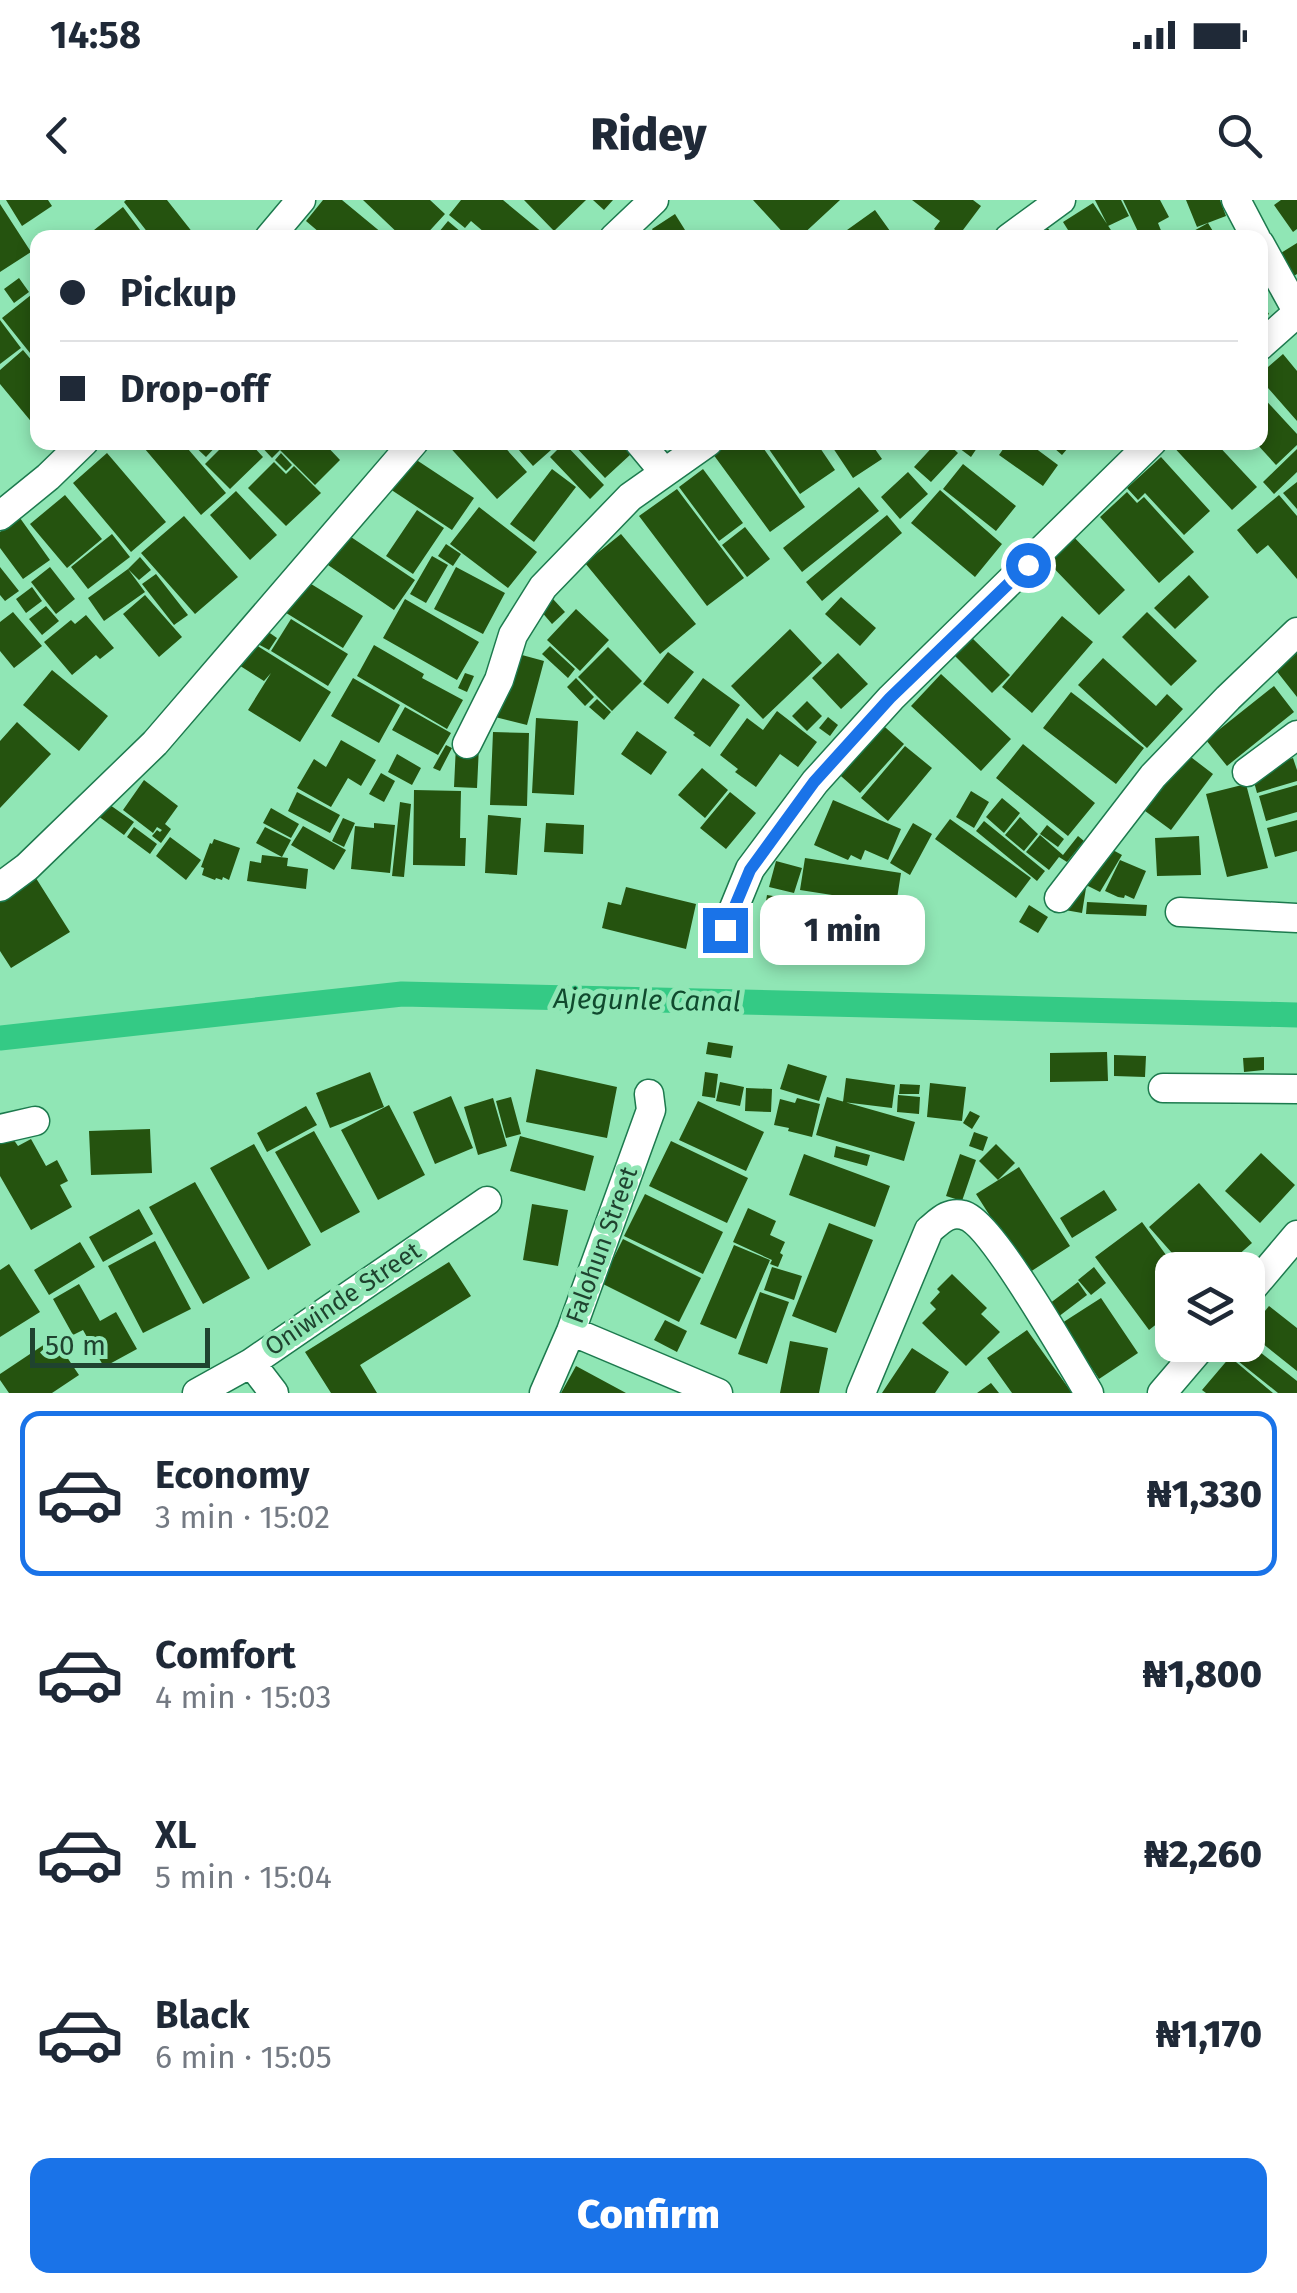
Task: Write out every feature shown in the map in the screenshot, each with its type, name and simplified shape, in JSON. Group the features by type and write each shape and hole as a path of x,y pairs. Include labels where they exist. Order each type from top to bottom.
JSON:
{"street":[{"path":"276,230 301,200"},
{"path":"622,230 654,200"},
{"path":"1020,230 1060,200"},
{"path":"1236,200 1252,230"},
{"path":"1268,259 1297,312 1268,339"},
{"path":"0,516 76,450"},
{"path":"0,887 27,867 156,743 407,450"},
{"path":"646,450 664,472"},
{"path":"467,744 499,680 514,635 543,587 630,497 696,450"},
{"path":"725,930 750,870 814,782 890,698 1144,450"},
{"path":"1058,898 1152,776 1297,632"},
{"path":"1247,772 1297,735"},
{"path":"1180,912 1297,918"},
{"path":"1163,1088 1297,1090"},
{"name":"Falohun Street","path":"544,1393 571,1331 651,1110 650,1094"},
{"path":"0,1129 35,1122"},
{"name":"Oniwinde Street","path":"197,1393 251,1363 487,1201"},
{"path":"860,1393 929,1230 954,1214 972,1219 981,1227 1022,1284 1089,1393"},
{"path":"1265,1273 1297,1236"},
{"path":"571,1331 718,1393"},
{"path":"1162,1393 1188,1362"},
{"path":"251,1363 274,1393"}],"building":[{"path":"6,200 48,200 52,206 22,226"},
{"path":"167,200 191,230 146,230 124,202"},
{"path":"323,200 342,200 378,230 317,230 306,221"},
{"path":"363,200 430,200 445,214 430,230 395,230"},
{"path":"461,200 503,200 539,230 482,230 471,221 465,228 449,215"},
{"path":"524,200 586,200 555,230"},
{"path":"593,200 613,200 604,210"},
{"path":"753,200 840,200 808,230 781,230"},
{"path":"912,200 973,200 981,206 963,230 935,230 940,221"},
{"path":"1095,200 1121,200 1129,216 1108,226"},
{"path":"1123,200 1160,200 1169,217 1158,223 1161,230 1137,230"},
{"path":"1186,200 1220,200 1226,216 1197,227"},
{"path":"1281,200 1297,200 1297,229 1293,232 1274,205"},
{"path":"1093,203 1111,230 1068,230 1063,222"},
{"path":"0,204 30,253 0,272"},
{"path":"123,207 140,230 94,230"},
{"path":"875,210 889,230 847,230"},
{"path":"675,214 685,230 653,230"},
{"path":"448,221 459,230 441,230"},
{"path":"1297,243 1297,274 1291,278 1276,256"},
{"path":"19,278 29,292 14,303 4,289"},
{"path":"30,296 30,353 2,318"},
{"path":"0,320 21,348 0,364"},
{"path":"23,350 30,358 30,420 0,384 0,370"},
{"path":"1283,354 1297,371 1297,421 1268,388 1268,367"},
{"path":"1268,403 1297,434 1297,445 1276,465 1262,450 1268,450"},
{"path":"1297,449 1297,472 1274,494 1263,482"},
{"path":"146,450 189,450 226,493 201,515"},
{"path":"219,450 256,450 263,457 230,489 205,464"},
{"path":"280,450 331,450 340,460 315,485"},
{"path":"452,450 507,450 527,472 497,499"},
{"path":"519,450 551,450 533,466"},
{"path":"557,450 571,450 604,485 590,499 550,457"},
{"path":"579,450 627,450 631,454 605,478"},
{"path":"719,450 765,450 805,507 770,532 713,454"},
{"path":"770,450 821,450 835,470 800,494"},
{"path":"834,450 876,450 882,459 853,478"},
{"path":"930,450 958,453 931,482 914,467"},
{"path":"1002,450 1038,450 1058,465 1043,486 999,455"},
{"path":"1176,450 1222,450 1257,487 1232,510"},
{"path":"107,453 166,522 131,552 73,483"},
{"path":"281,453 292,465 286,471 275,460"},
{"path":"412,457 474,498 452,530 390,489"},
{"path":"1161,457 1210,511 1184,535 1145,493 1138,500 1127,488"},
{"path":"274,462 286,474 294,466 321,493 286,526 248,488"},
{"path":"963,464 1016,506 996,531 943,489"},
{"path":"552,469 576,487 534,542 510,524"},
{"path":"703,469 743,523 719,541 679,487"},
{"path":"908,472 928,494 900,519 881,497"},
{"path":"1297,482 1297,509 1283,493"},
{"path":"859,487 879,511 802,572 783,548"},
{"path":"677,489 744,578 707,606 639,516"},
{"path":"940,490 1002,544 975,577 911,523"},
{"path":"236,491 277,535 250,560 210,515"},
{"path":"1127,492 1137,503 1144,497 1194,552 1159,583 1100,517"},
{"path":"65,495 102,539 67,568 30,524"},
{"path":"1279,495 1297,516 1297,579 1268,545 1257,554 1237,530"},
{"path":"479,507 537,552 508,588 450,544"},
{"path":"417,510 444,528 413,574 386,556"},
{"path":"887,515 902,533 822,601 806,582"},
{"path":"184,516 238,577 195,614 141,553"},
{"path":"20,518 50,560 23,579 0,548 0,532"},
{"path":"745,527 770,559 747,577 722,545"},
{"path":"1068,531 1125,590 1099,615 1042,556"},
{"path":"112,534 130,557 88,589 71,567"},
{"path":"621,534 696,624 660,654 585,563"},
{"path":"348,535 415,580 394,610 328,565"},
{"path":"446,544 461,554 453,566 438,556"},
{"path":"432,556 448,565 426,603 410,594"},
{"path":"140,557 151,570 139,580 128,569"},
{"path":"0,567 19,591 5,601 0,595"},
{"path":"50,567 75,599 56,614 31,582"},
{"path":"456,567 505,593 483,634 434,609"},
{"path":"128,569 145,592 104,621 88,598"},
{"path":"156,574 188,615 174,625 142,584"},
{"path":"1189,575 1209,597 1175,629 1154,608"},
{"path":"303,579 363,616 343,648 283,611"},
{"path":"32,587 42,601 26,613 16,599"},
{"path":"145,595 182,637 159,657 123,614"},
{"path":"841,597 876,628 860,646 825,614"},
{"path":"405,599 479,642 457,680 383,638"},
{"path":"553,599 565,612 552,624 540,610"},
{"path":"46,606 59,621 42,635 29,619"},
{"path":"576,609 609,640 580,671 547,640"},
{"path":"13,612 42,646 14,668 0,651 0,622"},
{"path":"1147,612 1197,661 1171,686 1122,637"},
{"path":"86,615 114,648 100,659 96,655 72,675 44,642 71,620 75,624"},
{"path":"1062,616 1093,642 1032,713 1002,687"},
{"path":"291,619 348,654 328,686 271,651"},
{"path":"264,629 277,638 269,650 256,643"},
{"path":"790,629 822,663 763,719 731,686"},
{"path":"969,635 1010,675 992,693 952,653"},
{"path":"248,640 331,692 300,742 248,710 271,673 264,681 234,662"},
{"path":"1297,644 1297,697 1271,664"},
{"path":"374,645 463,700 447,729 357,676"},
{"path":"550,646 575,669 568,678 542,654"},
{"path":"608,647 642,681 612,711 578,677"},
{"path":"511,652 544,661 527,725 495,717"},
{"path":"668,652 694,672 668,704 643,684"},
{"path":"838,653 868,684 841,709 812,678"},
{"path":"1103,658 1156,706 1167,694 1183,709 1147,748 1078,685"},
{"path":"52,670 108,716 79,751 23,705"},
{"path":"465,673 474,676 467,692 458,688"},
{"path":"941,674 1011,739 981,771 911,706"},
{"path":"353,678 400,705 379,743 331,716"},
{"path":"576,678 594,697 585,706 567,687"},
{"path":"703,678 740,705 710,747 674,718"},
{"path":"1274,686 1294,712 1227,766 1206,740"},
{"path":"1071,692 1144,748 1116,784 1043,728"},
{"path":"597,699 611,712 604,720 589,707"},
{"path":"807,701 822,716 807,731 792,716"},
{"path":"405,707 451,733 438,755 392,730"},
{"path":"777,711 817,742 798,767 780,754 756,787 720,755 747,718 763,730"},
{"path":"828,717 838,725 830,736 819,728"},
{"path":"536,718 578,721 574,795 532,793"},
{"path":"877,720 904,744 860,793 833,769"},
{"path":"17,722 51,754 0,808 0,741"},
{"path":"637,731 667,752 651,775 621,754"},
{"path":"493,732 529,733 527,806 490,805"},
{"path":"341,740 376,760 361,786 348,778 331,807 297,788 314,759 326,767"},
{"path":"1023,744 1095,803 1068,836 996,778"},
{"path":"446,745 452,748 440,771 433,768"},
{"path":"456,745 479,746 477,788 454,787"},
{"path":"905,746 932,768 888,821 861,798"},
{"path":"1183,751 1213,774 1171,830 1141,808"},
{"path":"397,754 421,768 412,785 388,772"},
{"path":"1293,758 1297,781 1257,793 1251,771"},
{"path":"702,768 728,790 705,818 678,795"},
{"path":"381,773 395,781 384,802 369,794"},
{"path":"144,780 178,806 165,824 171,829 161,843 152,836 162,830 157,827 153,833 123,810"},
{"path":"1246,784 1268,868 1227,877 1206,794"},
{"path":"1297,785 1297,812 1266,821 1259,796"},
{"path":"414,790 461,791 460,838 466,838 465,866 413,865"},
{"path":"971,791 989,802 974,828 956,817"},
{"path":"297,792 340,815 330,833 288,811"},
{"path":"730,792 756,813 726,849 700,828"},
{"path":"1002,798 1020,813 1004,833 986,817"},
{"path":"103,800 134,822 124,835 94,813"},
{"path":"833,800 901,829 888,860 865,850 861,860 851,855 848,860 814,845"},
{"path":"400,802 411,804 404,877 392,876"},
{"path":"271,808 299,824 291,838 263,823"},
{"path":"488,815 521,818 517,875 485,873"},
{"path":"1020,817 1038,834 1024,851 1005,835"},
{"path":"343,818 355,823 344,847 332,841"},
{"path":"950,819 1031,878 1016,898 935,839"},
{"path":"1297,820 1297,851 1275,857 1267,828"},
{"path":"984,821 1045,871 1037,881 976,831"},
{"path":"374,823 395,825 390,873 351,869 355,826 374,828"},
{"path":"546,823 584,825 583,854 544,852"},
{"path":"913,823 932,834 910,875 890,863"},
{"path":"1047,825 1064,839 1058,847 1040,834"},
{"path":"303,826 346,850 334,870 291,845"},
{"path":"134,827 157,844 150,854 127,837"},
{"path":"265,827 291,840 282,857 256,843"},
{"path":"1040,835 1063,855 1078,836 1084,841 1067,862 1059,857 1049,870 1026,852"},
{"path":"1199,836 1201,875 1157,876 1155,838"},
{"path":"170,837 201,860 186,880 156,856"},
{"path":"214,839 240,848 229,880 202,875 201,867"},
{"path":"1102,844 1122,855 1100,892 1082,883"},
{"path":"262,855 288,858 287,866 308,869 306,889 247,881 250,861 261,863"},
{"path":"805,858 901,873 896,905 800,890"},
{"path":"1120,860 1146,871 1134,899 1105,891"},
{"path":"776,861 802,868 794,893 769,887"},
{"path":"34,875 70,932 11,968 0,951 0,896"},
{"path":"1070,886 1086,888 1082,913 1065,910"},
{"path":"626,887 696,904 686,949 602,928 608,902 621,905"},
{"path":"767,895 834,906 829,931 763,920"},
{"path":"1087,902 1147,905 1146,916 1086,914"},
{"path":"1029,905 1048,917 1038,933 1019,922"},
{"path":"708,1042 733,1046 731,1058 706,1054"},
{"path":"1107,1052 1108,1081 1050,1082 1050,1053"},
{"path":"1114,1055 1146,1056 1145,1077 1114,1076"},
{"path":"1264,1057 1264,1070 1244,1072 1243,1058"},
{"path":"788,1064 827,1076 819,1101 780,1089"},
{"path":"536,1069 617,1087 607,1138 526,1122"},
{"path":"370,1072 384,1107 330,1128 316,1093"},
{"path":"705,1072 718,1074 715,1098 702,1096"},
{"path":"846,1078 895,1085 892,1108 843,1102"},
{"path":"720,1082 744,1087 740,1106 716,1101"},
{"path":"930,1083 966,1087 962,1121 927,1117"},
{"path":"900,1084 920,1085 919,1094 899,1094"},
{"path":"746,1088 772,1089 771,1112 745,1111"},
{"path":"898,1095 920,1097 919,1114 897,1112"},
{"path":"451,1096 473,1148 435,1164 413,1112"},
{"path":"511,1097 521,1134 506,1138 496,1101"},
{"path":"827,1097 915,1122 904,1161 816,1135"},
{"path":"493,1098 507,1146 478,1155 464,1107"},
{"path":"797,1098 820,1104 812,1137 774,1125 780,1099 795,1103"},
{"path":"698,1101 764,1132 746,1171 679,1140"},
{"path":"389,1105 425,1175 378,1200 341,1130"},
{"path":"306,1106 317,1125 267,1152 257,1133"},
{"path":"970,1111 980,1116 972,1129 963,1123"},
{"path":"150,1129 152,1173 91,1175 89,1131"},
{"path":"314,1131 360,1212 321,1233 275,1152"},
{"path":"974,1132 988,1137 983,1151 969,1146"},
{"path":"11,1136 18,1146 31,1139 46,1166 57,1160 68,1181 60,1185 72,1207 31,1230 0,1176 0,1142"},
{"path":"520,1136 594,1156 585,1191 510,1171"},
{"path":"671,1141 748,1178 727,1223 649,1186"},
{"path":"254,1144 311,1245 268,1270 210,1168"},
{"path":"996,1144 1015,1163 998,1180 979,1161"},
{"path":"836,1146 870,1155 867,1166 834,1157"},
{"path":"1261,1153 1295,1185 1260,1223 1225,1191"},
{"path":"804,1154 890,1186 875,1227 789,1195"},
{"path":"960,1154 976,1160 962,1201 946,1196"},
{"path":"1019,1167 1070,1246 1027,1274 976,1194"},
{"path":"195,1182 250,1278 203,1304 149,1207"},
{"path":"1199,1183 1252,1243 1242,1252 1171,1252 1149,1227"},
{"path":"1104,1190 1117,1210 1072,1238 1060,1218"},
{"path":"645,1194 723,1232 703,1274 624,1236"},
{"path":"532,1204 568,1210 558,1266 523,1260"},
{"path":"748,1208 776,1221 770,1235 785,1242 778,1267 770,1264 772,1260 733,1242"},
{"path":"139,1209 153,1234 103,1262 89,1237"},
{"path":"1142,1222 1164,1252 1155,1252 1155,1325 1149,1330 1095,1257"},
{"path":"829,1223 873,1240 836,1333 792,1316"},
{"path":"623,1239 701,1278 679,1322 601,1283"},
{"path":"155,1241 191,1309 143,1333 108,1266"},
{"path":"80,1242 95,1267 49,1295 34,1270"},
{"path":"734,1245 770,1260 736,1339 700,1324"},
{"path":"449,1262 471,1296 360,1365 377,1393 331,1393 305,1352"},
{"path":"9,1264 40,1312 0,1337 0,1270"},
{"path":"772,1267 802,1276 794,1300 764,1290"},
{"path":"1094,1267 1106,1283 1091,1295 1078,1280"},
{"path":"952,1274 987,1308 981,1314 1000,1332 966,1366 922,1323 936,1309 930,1303 940,1292 937,1289"},
{"path":"1078,1282 1087,1295 1058,1317 1049,1304"},
{"path":"79,1284 100,1321 116,1312 137,1349 104,1367 83,1330 73,1335 53,1299"},
{"path":"760,1292 789,1302 767,1364 738,1354"},
{"path":"1101,1298 1138,1353 1099,1379 1062,1323"},
{"path":"1269,1306 1297,1328 1297,1371 1265,1346 1265,1311"},
{"path":"665,1320 687,1331 677,1352 654,1340"},
{"path":"1027,1330 1072,1393 1012,1393 987,1358"},
{"path":"54,1338 79,1375 52,1393 9,1393 0,1374"},
{"path":"790,1341 828,1348 819,1393 780,1393"},
{"path":"912,1348 949,1372 935,1393 882,1393"},
{"path":"1265,1356 1297,1381 1297,1393 1278,1393 1239,1362 1265,1362"},
{"path":"1226,1362 1236,1362 1273,1393 1206,1393 1202,1390"},
{"path":"576,1366 626,1393 561,1393"},
{"path":"991,1383 999,1393 977,1393"}],"waterway":[{"name":"Ajegunle Canal","path":"0,1038 402,994 1297,1015"}],"route":[{"path":"725,930 750,870 814,782 890,698 1028,565"}]}
